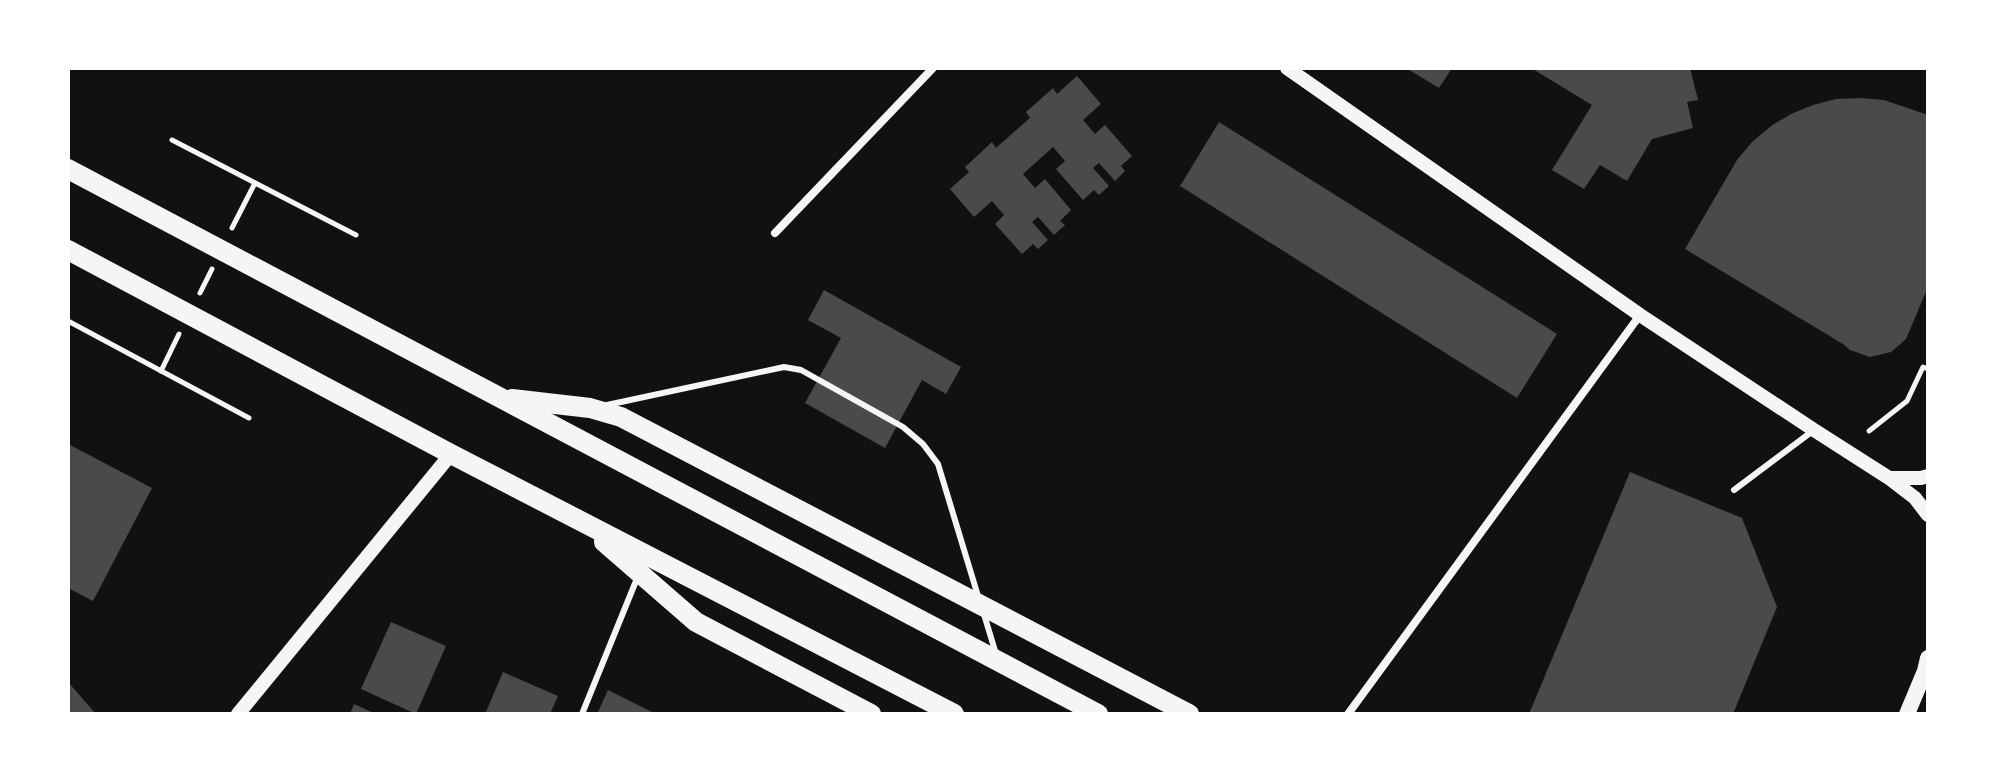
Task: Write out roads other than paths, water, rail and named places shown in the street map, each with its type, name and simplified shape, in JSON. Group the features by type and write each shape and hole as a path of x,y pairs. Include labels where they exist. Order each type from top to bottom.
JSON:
{"main road":[{"path":"68,169 1098,714"},
{"path":"68,250 451,454 954,714"},
{"path":"500,398 590,408 621,417 1189,714"},
{"path":"580,521 696,622 871,714"},
{"path":"1907,714 1928,658"}],"street":[{"path":"775,233 933,68"},
{"path":"1287,68 1640,315 1889,478 1915,498 1928,515"},
{"path":"1348,714 1640,315"},
{"path":"238,714 451,454"},
{"path":"1889,478 1928,476"}],"lane":[{"path":"590,408 784,367 801,370 903,427 923,444 938,464 998,661"},
{"path":"1734,490 1814,430"},
{"path":"582,714 639,572"}]}
